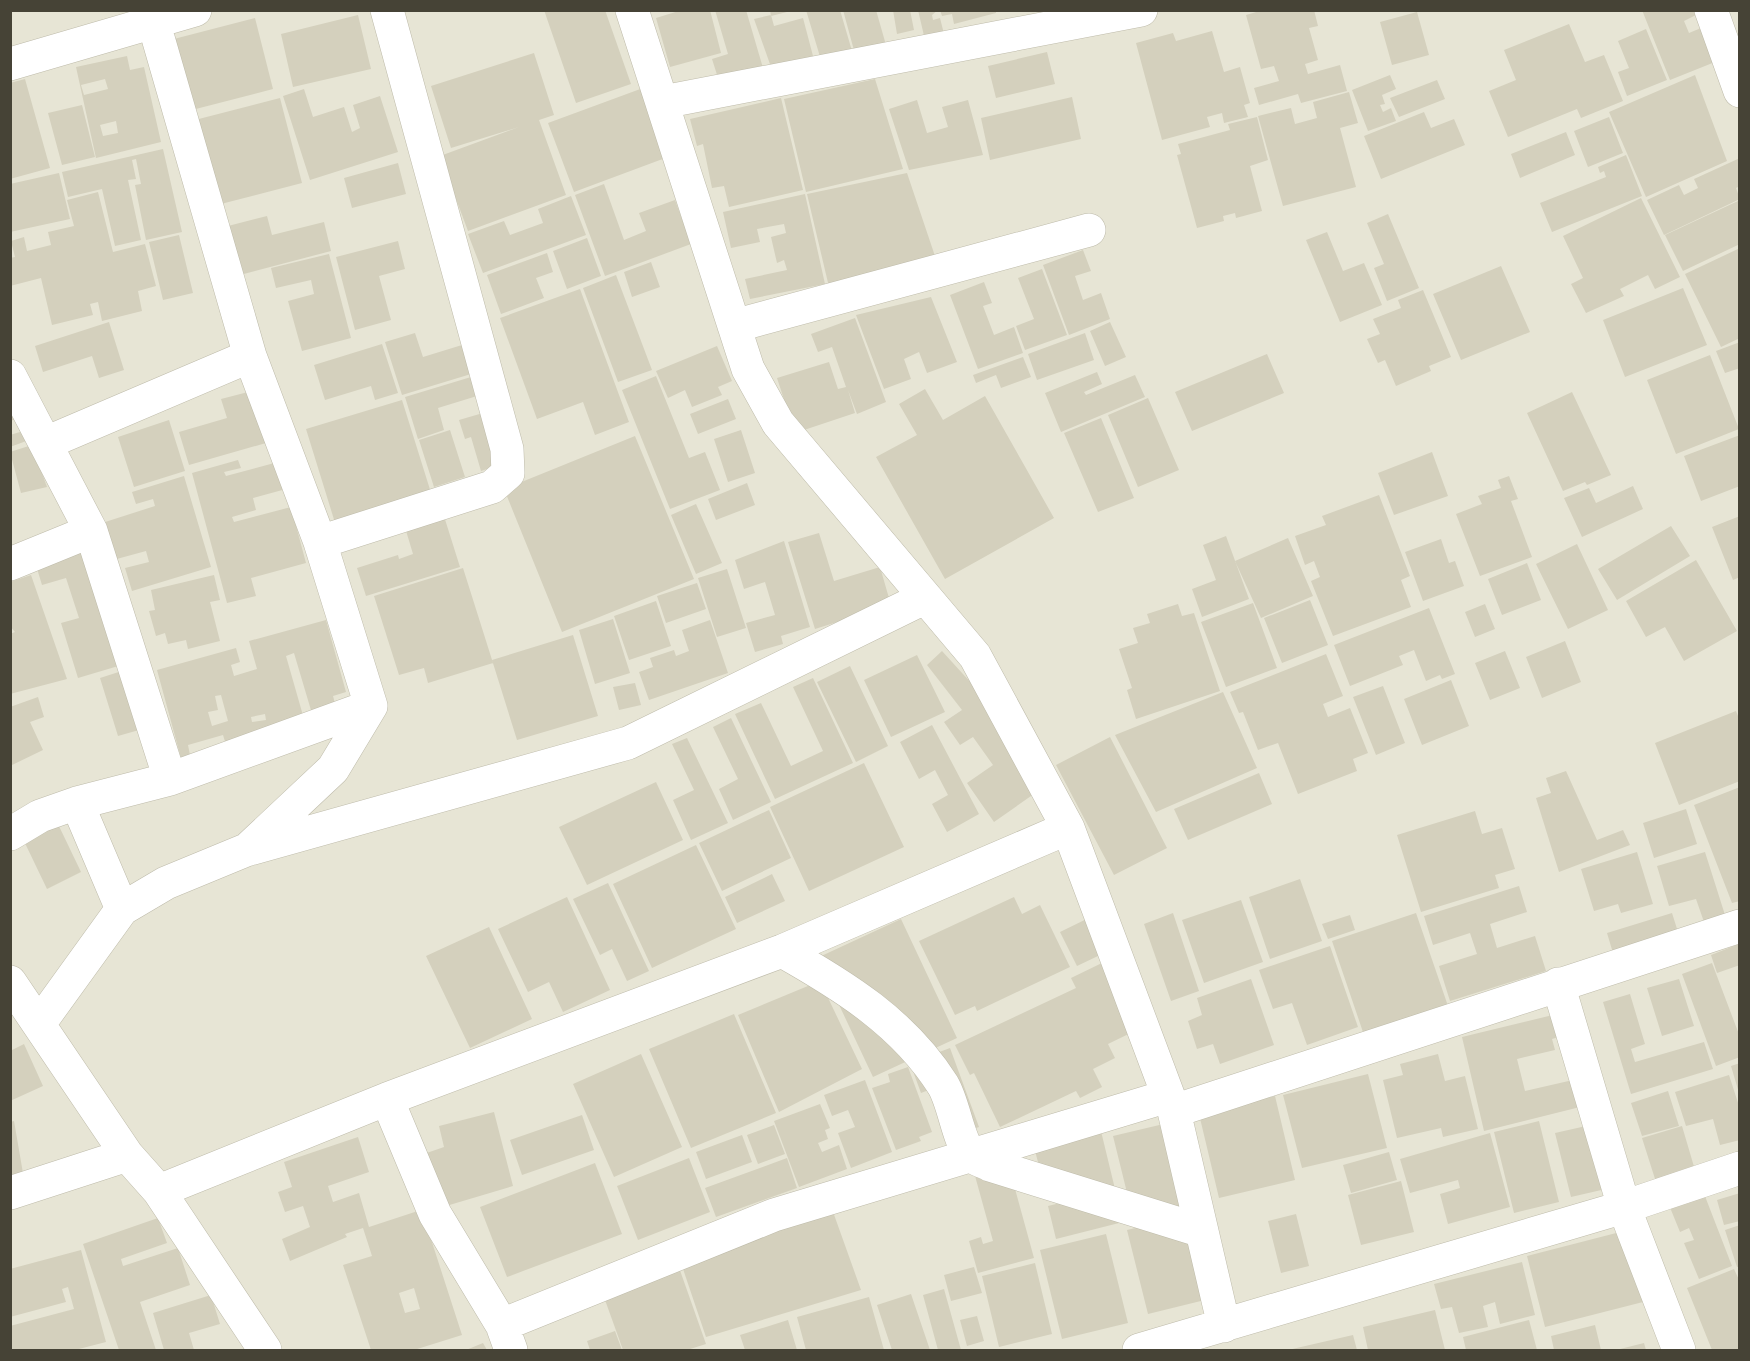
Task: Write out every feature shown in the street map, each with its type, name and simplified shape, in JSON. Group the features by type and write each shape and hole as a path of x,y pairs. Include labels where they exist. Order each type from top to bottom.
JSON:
{"street":[{"path":"10,64 152,16 195,10"},
{"path":"320,542 492,487 508,473 507,449 387,10"},
{"path":"633,10 748,369 777,423 975,656 1068,828 1171,1104 1224,1326"},
{"path":"663,102 1141,10"},
{"path":"1711,10 1740,91"},
{"path":"152,16 250,356 320,542 371,706 333,769 246,850"},
{"path":"734,327 1089,230"},
{"path":"46,443 250,356"},
{"path":"10,376 91,531 170,779"},
{"path":"10,564 91,531"},
{"path":"39,1024 122,909 166,883 246,850 628,743 924,598"},
{"path":"10,834 40,816 77,803 170,779 371,706"},
{"path":"77,803 122,909"},
{"path":"159,1191 387,1099 782,951 1068,828"},
{"path":"387,1099 435,1214 506,1338 774,1215 973,1156 1171,1104 1740,926"},
{"path":"782,951 856,995 874,1008 907,1040 943,1086 959,1121 961,1137 973,1156 990,1165 1202,1231"},
{"path":"10,982 126,1155 159,1191 265,1350"},
{"path":"1558,984 1624,1207 1679,1350"},
{"path":"10,1193 126,1155"},
{"path":"1139,1350 1624,1207 1740,1167"}],"shaded area":[{"path":"11,11 1739,11 1739,1350 11,1350"}],"building":[{"path":"544,10 605,10 631,84 576,103"},
{"path":"682,10 710,10 721,53 670,67 656,18"},
{"path":"715,10 746,10 763,68 719,81 712,59 728,54"},
{"path":"770,10 791,10 791,11 771,16"},
{"path":"806,10 840,10 852,51 821,60"},
{"path":"843,10 876,10 886,45 855,54"},
{"path":"893,10 910,10 914,30 897,34"},
{"path":"918,10 938,10 932,15 933,20 940,18 944,34 925,40"},
{"path":"940,10 996,10 996,13 954,24 952,14 942,16"},
{"path":"1263,10 1314,10 1318,26 1309,28 1318,60 1305,64 1308,74 1340,65 1347,91 1301,103 1298,94 1259,105 1254,88 1279,81 1274,66 1261,69 1246,15"},
{"path":"1642,10 1694,10 1696,15 1684,21 1689,33 1701,28 1715,62 1670,80"},
{"path":"1417,12 1429,55 1392,65 1380,22"},
{"path":"358,15 371,69 293,87 281,34"},
{"path":"771,15 774,26 803,18 813,56 771,67 754,19"},
{"path":"255,18 273,89 188,111 170,40"},
{"path":"1569,24 1585,62 1604,55 1623,101 1581,118 1577,109 1508,137 1489,91 1516,80 1504,50"},
{"path":"1646,29 1667,80 1627,96 1618,72 1629,68 1618,41"},
{"path":"1212,31 1224,72 1240,67 1250,103 1244,105 1248,117 1224,123 1222,113 1207,117 1210,127 1162,140 1136,43 1173,33 1176,41"},
{"path":"1047,52 1055,84 996,98 988,66"},
{"path":"534,53 554,115 539,120 566,195 468,231 440,156 519,127 451,148 431,86"},
{"path":"127,56 130,70 144,67 161,142 96,158 76,67","holes":["105,79 108,89 84,95 81,85","116,121 118,133 103,136 100,125"]},
{"path":"1390,75 1396,89 1382,95 1385,104 1380,105 1383,112 1391,108 1396,121 1368,131 1352,90"},
{"path":"1695,75 1727,161 1646,197 1609,112"},
{"path":"25,79 50,168 10,179 10,83"},
{"path":"875,79 903,169 806,192 784,99"},
{"path":"1437,80 1445,99 1399,117 1390,98"},
{"path":"643,88 668,157 574,192 548,123"},
{"path":"304,89 313,117 344,107 352,132 360,128 353,105 380,96 398,152 310,180 283,96"},
{"path":"1349,92 1358,123 1340,128 1356,187 1283,206 1258,116 1291,108 1295,124 1317,118 1313,102"},
{"path":"1072,97 1081,139 990,160 981,118"},
{"path":"280,98 302,183 213,206 191,121"},
{"path":"781,98 803,190 729,207 724,186 712,188 703,144 697,146 690,119"},
{"path":"917,100 927,133 948,127 942,107 968,100 983,155 909,170 889,109"},
{"path":"82,105 95,157 62,165 48,113"},
{"path":"1424,112 1431,128 1454,119 1465,145 1381,179 1364,136"},
{"path":"1257,117 1268,160 1250,166 1262,211 1236,218 1235,213 1223,216 1224,221 1197,228 1177,155 1181,154 1178,144 1230,130 1228,124"},
{"path":"1609,117 1623,153 1588,167 1574,131"},
{"path":"1566,132 1575,155 1520,178 1511,154"},
{"path":"163,149 182,232 146,240 135,185 141,184 136,159 132,160 136,179 128,180 141,240 115,246 102,189 68,197 62,172"},
{"path":"1626,155 1642,196 1552,232 1540,203 1606,177 1604,171 1600,173 1598,167"},
{"path":"1740,158 1740,186 1736,188 1740,199 1664,235 1647,200 1679,185 1684,195 1698,188 1694,179"},
{"path":"398,163 406,194 352,208 344,178"},
{"path":"59,173 70,219 10,232 10,184"},
{"path":"907,173 937,262 829,287 807,194"},
{"path":"604,184 624,240 646,231 639,213 675,200 691,244 605,276 575,195"},
{"path":"98,192 113,252 145,244 156,286 138,291 142,311 102,321 98,302 90,304 93,315 52,325 41,278 10,286 10,258 15,257 11,241 24,237 27,251 51,245 48,232 74,226 67,200"},
{"path":"805,194 825,284 750,299 745,279 787,270 784,260 777,263 771,237 786,233 784,224 757,229 760,242 731,248 723,212"},
{"path":"571,196 586,235 483,273 468,234 504,221 510,235 543,223 538,209"},
{"path":"1641,198 1680,277 1655,289 1648,275 1620,289 1624,296 1586,313 1571,284 1583,278 1563,236"},
{"path":"1738,201 1740,244 1683,271 1665,235"},
{"path":"1388,214 1419,288 1387,301 1374,268 1384,264 1367,223"},
{"path":"267,216 272,235 324,222 331,251 240,275 228,226"},
{"path":"1327,232 1343,271 1364,263 1382,305 1340,322 1306,240"},
{"path":"179,235 193,293 163,300 149,242"},
{"path":"587,238 601,276 567,289 553,251"},
{"path":"398,241 405,269 379,276 391,320 355,330 336,257"},
{"path":"1740,248 1740,338 1721,347 1685,274"},
{"path":"1083,250 1091,271 1075,276 1083,300 1101,293 1110,319 1069,335 1043,265"},
{"path":"547,253 553,272 536,278 544,298 501,314 487,275"},
{"path":"329,254 351,338 302,351 288,301 314,294 311,280 276,288 271,268"},
{"path":"651,262 660,287 632,297 624,272"},
{"path":"1501,266 1530,332 1461,360 1433,294"},
{"path":"1042,269 1067,335 1025,350 1016,326 1034,319 1018,278"},
{"path":"616,275 652,370 618,382 583,288"},
{"path":"984,282 992,303 983,306 994,335 1014,327 1023,353 978,369 950,295"},
{"path":"1683,288 1707,345 1625,377 1603,320"},
{"path":"580,289 629,422 595,435 583,402 537,419 500,318"},
{"path":"1423,290 1451,357 1429,366 1431,371 1396,386 1385,360 1378,363 1367,339 1380,334 1373,319 1401,308 1398,300"},
{"path":"931,297 957,362 927,373 919,352 904,359 911,379 884,389 856,315"},
{"path":"855,318 886,402 857,414 848,390 855,413 795,433 777,378 829,362 838,389 846,387 832,347 818,352 811,334"},
{"path":"109,322 124,370 99,378 92,356 43,372 35,346"},
{"path":"1110,322 1126,357 1105,366 1090,331"},
{"path":"415,333 423,357 462,345 471,374 402,395 385,342"},
{"path":"1085,333 1094,360 1037,380 1028,354"},
{"path":"1740,342 1740,368 1725,373 1716,351"},
{"path":"382,344 398,393 375,400 371,386 325,400 314,365"},
{"path":"717,346 732,381 718,387 722,395 692,407 685,390 668,398 656,371"},
{"path":"1267,354 1284,393 1192,431 1175,392"},
{"path":"1710,355 1739,429 1676,454 1647,380"},
{"path":"1023,357 1031,377 1001,388 996,375 976,383 973,375"},
{"path":"1097,372 1102,384 1084,392 1086,395 1135,375 1145,397 1061,432 1045,393"},
{"path":"656,376 689,458 705,452 720,490 670,509 622,390"},
{"path":"471,377 477,396 438,408 444,430 418,439 405,397"},
{"path":"925,389 943,420 985,396 1054,518 945,579 876,457 917,435 899,404"},
{"path":"252,391 266,443 189,465 179,432 227,418 221,399"},
{"path":"10,392 29,440 10,447 10,435 20,432 17,419 10,421"},
{"path":"1572,392 1611,475 1587,485 1585,482 1563,491 1527,413"},
{"path":"1148,398 1179,470 1138,487 1108,415"},
{"path":"728,399 736,419 698,434 690,414"},
{"path":"402,400 432,496 336,526 306,429"},
{"path":"483,413 499,465 481,471 471,437 465,439 459,420"},
{"path":"1101,418 1134,498 1098,512 1064,433"},
{"path":"169,420 185,471 134,487 118,437"},
{"path":"450,430 465,477 434,487 419,440"},
{"path":"741,430 755,473 728,482 714,439"},
{"path":"1740,435 1740,486 1701,501 1684,456"},
{"path":"635,436 694,579 562,632 504,489"},
{"path":"32,445 47,487 21,493 10,452"},
{"path":"1432,452 1448,496 1394,515 1378,473"},
{"path":"238,460 241,468 224,472 226,476 278,462 286,489 253,498 256,510 232,517 234,522 291,507 306,563 251,578 256,596 227,603 192,473"},
{"path":"184,476 211,567 132,591 125,568 149,562 146,551 113,560 102,523 155,506 153,499 136,504 132,492"},
{"path":"1509,476 1518,499 1511,501 1532,557 1480,576 1456,514 1482,504 1478,496 1501,488 1498,480"},
{"path":"747,483 755,505 716,520 708,499"},
{"path":"1633,486 1643,509 1582,537 1564,498 1589,488 1596,503"},
{"path":"1379,495 1410,576 1401,580 1411,607 1333,636 1311,581 1320,577 1314,561 1305,565 1295,536 1326,525 1322,516"},
{"path":"696,504 722,563 696,574 671,515"},
{"path":"443,513 460,567 366,596 357,568 398,555 399,559 413,554 404,524"},
{"path":"1740,516 1740,577 1733,580 1712,527"},
{"path":"1671,526 1690,556 1617,600 1598,569"},
{"path":"819,533 834,581 880,567 891,605 815,629 788,542"},
{"path":"1226,536 1249,599 1202,617 1192,589 1216,580 1203,545"},
{"path":"1288,538 1313,596 1261,618 1235,561"},
{"path":"1441,539 1449,563 1455,561 1464,586 1423,601 1405,552"},
{"path":"784,541 810,627 781,636 783,644 755,652 746,623 775,615 765,582 744,589 735,560"},
{"path":"1577,544 1608,610 1568,629 1536,564"},
{"path":"88,546 125,664 78,678 61,623 79,618 66,578 42,585 35,562"},
{"path":"1696,560 1737,631 1684,661 1665,627 1646,637 1626,601"},
{"path":"1527,563 1541,600 1502,615 1488,579"},
{"path":"463,568 493,663 428,683 424,668 399,675 374,596"},
{"path":"727,569 746,628 717,637 698,578"},
{"path":"31,575 67,679 10,694 10,634 15,632 10,626 10,582"},
{"path":"214,575 220,600 210,602 220,641 188,649 186,640 168,644 165,633 156,636 149,611 155,610 151,590"},
{"path":"697,583 706,609 666,623 657,596"},
{"path":"1310,600 1328,645 1282,663 1264,618"},
{"path":"656,601 671,646 629,660 614,616"},
{"path":"1253,603 1277,668 1226,687 1201,622"},
{"path":"1178,604 1182,616 1194,613 1220,691 1136,719 1127,690 1132,688 1119,649 1138,643 1133,628 1150,623 1147,614"},
{"path":"1485,604 1495,629 1475,637 1465,612"},
{"path":"1429,608 1455,674 1442,679 1440,675 1426,681 1414,650 1399,656 1403,665 1350,686 1334,645"},
{"path":"613,619 630,673 595,684 579,630"},
{"path":"326,620 346,692 333,696 337,711 313,717 294,653 286,656 306,726 227,748 223,735 188,745 190,755 181,758 157,670 236,648 240,662 231,665 234,676 257,669 249,641","holes":["221,695 228,721 212,726 208,712 218,710 215,696","265,714 266,720 252,722 251,717"]},
{"path":"710,620 728,673 649,700 639,672 653,667 650,658 674,650 676,656 689,651 682,630"},
{"path":"573,635 598,716 517,740 492,660"},
{"path":"1565,641 1581,682 1542,698 1526,657"},
{"path":"942,651 983,696 1041,789 994,822 967,783 993,765 973,737 960,745 944,722 962,710 927,665"},
{"path":"1505,651 1520,688 1490,700 1475,663"},
{"path":"1326,654 1343,696 1323,704 1328,717 1350,708 1368,753 1353,759 1357,771 1298,794 1278,743 1258,750 1243,712 1239,713 1230,692"},
{"path":"917,655 945,712 891,737 864,680"},
{"path":"850,666 888,746 856,762 817,682"},
{"path":"128,669 146,728 118,736 100,678"},
{"path":"813,678 853,763 775,799 735,714 761,703 791,766 823,751 793,687"},
{"path":"1451,680 1469,726 1422,745 1404,699"},
{"path":"635,683 641,705 619,710 613,687"},
{"path":"1383,686 1405,743 1376,755 1353,697"},
{"path":"1223,692 1257,768 1156,812 1115,735"},
{"path":"38,697 44,717 30,722 43,750 10,766 10,707"},
{"path":"1736,711 1740,721 1740,781 1679,805 1655,743"},
{"path":"731,718 771,802 733,820 719,789 738,779 713,727"},
{"path":"932,725 979,814 947,832 932,804 948,795 935,770 919,779 900,742"},
{"path":"1110,737 1167,848 1114,875 1056,765"},
{"path":"687,738 728,823 691,840 673,800 694,790 672,744"},
{"path":"864,763 904,847 809,891 770,807"},
{"path":"1566,771 1597,840 1623,830 1630,845 1559,872 1536,798 1551,793 1546,778"},
{"path":"1259,773 1272,804 1188,840 1174,809"},
{"path":"656,782 683,840 587,885 559,827"},
{"path":"1740,787 1740,901 1732,903 1694,805"},
{"path":"1686,809 1697,844 1654,858 1643,823"},
{"path":"769,810 791,858 722,891 699,843"},
{"path":"1475,811 1482,834 1502,828 1515,869 1495,875 1499,888 1421,912 1397,835"},
{"path":"57,822 81,872 47,889 23,839"},
{"path":"696,845 736,929 652,968 613,884"},
{"path":"1637,852 1653,904 1621,913 1618,904 1594,911 1581,869"},
{"path":"1705,852 1725,915 1704,922 1696,899 1669,906 1657,866"},
{"path":"772,874 785,901 737,923 725,897"},
{"path":"1300,879 1322,941 1270,959 1249,897"},
{"path":"608,883 649,971 627,981 612,949 600,955 573,899"},
{"path":"1519,886 1527,912 1490,924 1497,948 1535,936 1546,971 1450,1001 1439,966 1477,954 1470,933 1433,945 1424,916"},
{"path":"567,897 610,990 563,1012 549,982 528,992 498,929"},
{"path":"1014,897 1022,914 1040,905 1070,967 977,1011 975,1006 955,1015 919,941"},
{"path":"1241,900 1263,962 1204,983 1182,920"},
{"path":"1105,910 1121,945 1077,966 1060,932"},
{"path":"1173,913 1199,991 1171,1001 1144,924"},
{"path":"1416,913 1448,1006 1364,1035 1332,941"},
{"path":"1672,913 1678,932 1613,953 1607,933"},
{"path":"1350,915 1355,930 1328,939 1322,924"},
{"path":"901,919 957,1038 873,1077 817,958"},
{"path":"489,927 532,1019 470,1048 426,956"},
{"path":"1739,944 1740,965 1717,973 1711,955"},
{"path":"1330,946 1358,1027 1307,1045 1292,1003 1273,1009 1259,970"},
{"path":"1104,962 1145,1026 1108,1044 1115,1058 1093,1069 1102,1087 1080,1098 1076,1091 1000,1127 974,1073 970,1075 955,1045 1076,988 1071,978"},
{"path":"1712,963 1740,1037 1740,1057 1716,1066 1682,974"},
{"path":"1251,979 1274,1045 1220,1064 1213,1044 1197,1049 1188,1021 1202,1015 1197,998"},
{"path":"1679,979 1694,1026 1662,1036 1647,988"},
{"path":"820,981 862,1069 779,1112 738,1015"},
{"path":"1630,994 1645,1044 1631,1049 1635,1062 1704,1042 1713,1069 1631,1094 1603,1002"},
{"path":"734,1014 776,1113 691,1148 649,1049"},
{"path":"1557,1014 1562,1036 1552,1039 1555,1050 1517,1059 1525,1091 1573,1080 1580,1107 1484,1131 1462,1037"},
{"path":"24,1044 43,1086 10,1101 10,1051"},
{"path":"950,1048 979,1127 957,1135 939,1086 921,1093 910,1063"},
{"path":"641,1054 682,1147 614,1177 573,1084"},
{"path":"1438,1054 1445,1081 1465,1076 1478,1129 1443,1137 1441,1128 1397,1138 1383,1080 1403,1075 1400,1064"},
{"path":"1740,1063 1740,1093 1739,1093 1731,1066"},
{"path":"908,1067 932,1132 919,1137 921,1141 896,1150 872,1088 890,1082 888,1074"},
{"path":"1368,1074 1387,1148 1302,1168 1283,1095"},
{"path":"1729,1075 1740,1109 1740,1140 1720,1145 1713,1119 1686,1126 1675,1092"},
{"path":"865,1080 892,1152 851,1168 838,1133 855,1127 848,1110 832,1116 824,1095"},
{"path":"1668,1091 1679,1126 1642,1136 1631,1103"},
{"path":"1275,1096 1295,1180 1219,1198 1199,1114"},
{"path":"820,1104 830,1128 825,1130 828,1139 818,1143 822,1152 839,1145 847,1169 799,1187 774,1121"},
{"path":"494,1112 513,1186 436,1209 418,1156 444,1147 439,1126"},
{"path":"582,1115 594,1150 522,1175 510,1140"},
{"path":"14,1121 24,1179 10,1182 10,1122"},
{"path":"1539,1121 1559,1202 1514,1213 1494,1132"},
{"path":"1172,1122 1192,1204 1133,1217 1113,1136"},
{"path":"1595,1124 1610,1188 1571,1197 1555,1133"},
{"path":"774,1125 785,1154 758,1164 747,1135"},
{"path":"1682,1126 1695,1170 1656,1182 1642,1138"},
{"path":"1100,1127 1123,1222 1056,1239 1048,1206 1080,1198 1045,1189 1033,1143"},
{"path":"1490,1133 1510,1207 1448,1224 1440,1194 1460,1188 1458,1180 1410,1193 1400,1159"},
{"path":"742,1135 752,1162 706,1179 696,1152"},
{"path":"358,1137 369,1172 328,1186 333,1202 359,1193 369,1227 427,1208 429,1233 462,1335 414,1350 371,1350 343,1265 372,1256 363,1228 345,1234 347,1237 290,1261 282,1239 310,1227 303,1206 285,1212 278,1192 292,1187 284,1162","holes":["414,1288 420,1309 405,1313 399,1293"]},
{"path":"1389,1152 1397,1180 1351,1193 1343,1165"},
{"path":"1006,1156 1034,1258 978,1273 969,1241 981,1237 983,1244 993,1241 972,1165"},
{"path":"689,1158 710,1212 638,1240 617,1186"},
{"path":"787,1158 797,1188 716,1217 705,1188"},
{"path":"595,1163 622,1234 507,1277 480,1207"},
{"path":"1401,1181 1414,1232 1361,1245 1348,1195"},
{"path":"1703,1191 1732,1266 1699,1279 1684,1243 1694,1240 1689,1228 1680,1232 1669,1205"},
{"path":"1740,1193 1740,1221 1724,1225 1717,1200"},
{"path":"832,1209 861,1290 706,1337 681,1263"},
{"path":"1193,1214 1213,1298 1148,1314 1127,1230"},
{"path":"1296,1214 1309,1266 1281,1273 1268,1221"},
{"path":"158,1218 167,1243 121,1259 123,1266 178,1248 190,1285 140,1302 156,1350 119,1350 83,1244"},
{"path":"1740,1225 1740,1266 1737,1267 1725,1230"},
{"path":"1624,1231 1643,1302 1545,1327 1527,1256"},
{"path":"1106,1234 1128,1323 1062,1339 1040,1250"},
{"path":"81,1250 106,1342 75,1350 12,1350 10,1326 74,1309 68,1287 62,1289 66,1302 10,1317 10,1269"},
{"path":"676,1259 706,1344 687,1350 623,1350 600,1286"},
{"path":"1522,1262 1535,1315 1500,1324 1495,1302 1483,1306 1488,1327 1459,1333 1452,1307 1441,1309 1434,1284"},
{"path":"1035,1263 1052,1334 999,1347 982,1276"},
{"path":"974,1267 982,1293 951,1301 944,1275"},
{"path":"1734,1269 1740,1282 1740,1350 1712,1350 1687,1288"},
{"path":"944,1289 961,1350 938,1350 923,1295"},
{"path":"911,1294 930,1350 892,1350 877,1305"},
{"path":"211,1295 220,1324 189,1333 194,1350 164,1350 153,1313"},
{"path":"869,1297 884,1350 806,1350 797,1317"},
{"path":"1435,1310 1445,1350 1368,1350 1363,1327"},
{"path":"977,1316 984,1341 967,1346 960,1320"},
{"path":"788,1320 797,1350 745,1350 740,1335"},
{"path":"1529,1320 1537,1350 1466,1350 1463,1337"},
{"path":"1595,1325 1601,1350 1554,1350 1551,1336"},
{"path":"615,1331 622,1350 590,1350 587,1341"},
{"path":"1353,1335 1357,1350 1288,1350"},
{"path":"483,1343 487,1350 466,1350"},
{"path":"1644,1343 1646,1350 1616,1350"}]}
